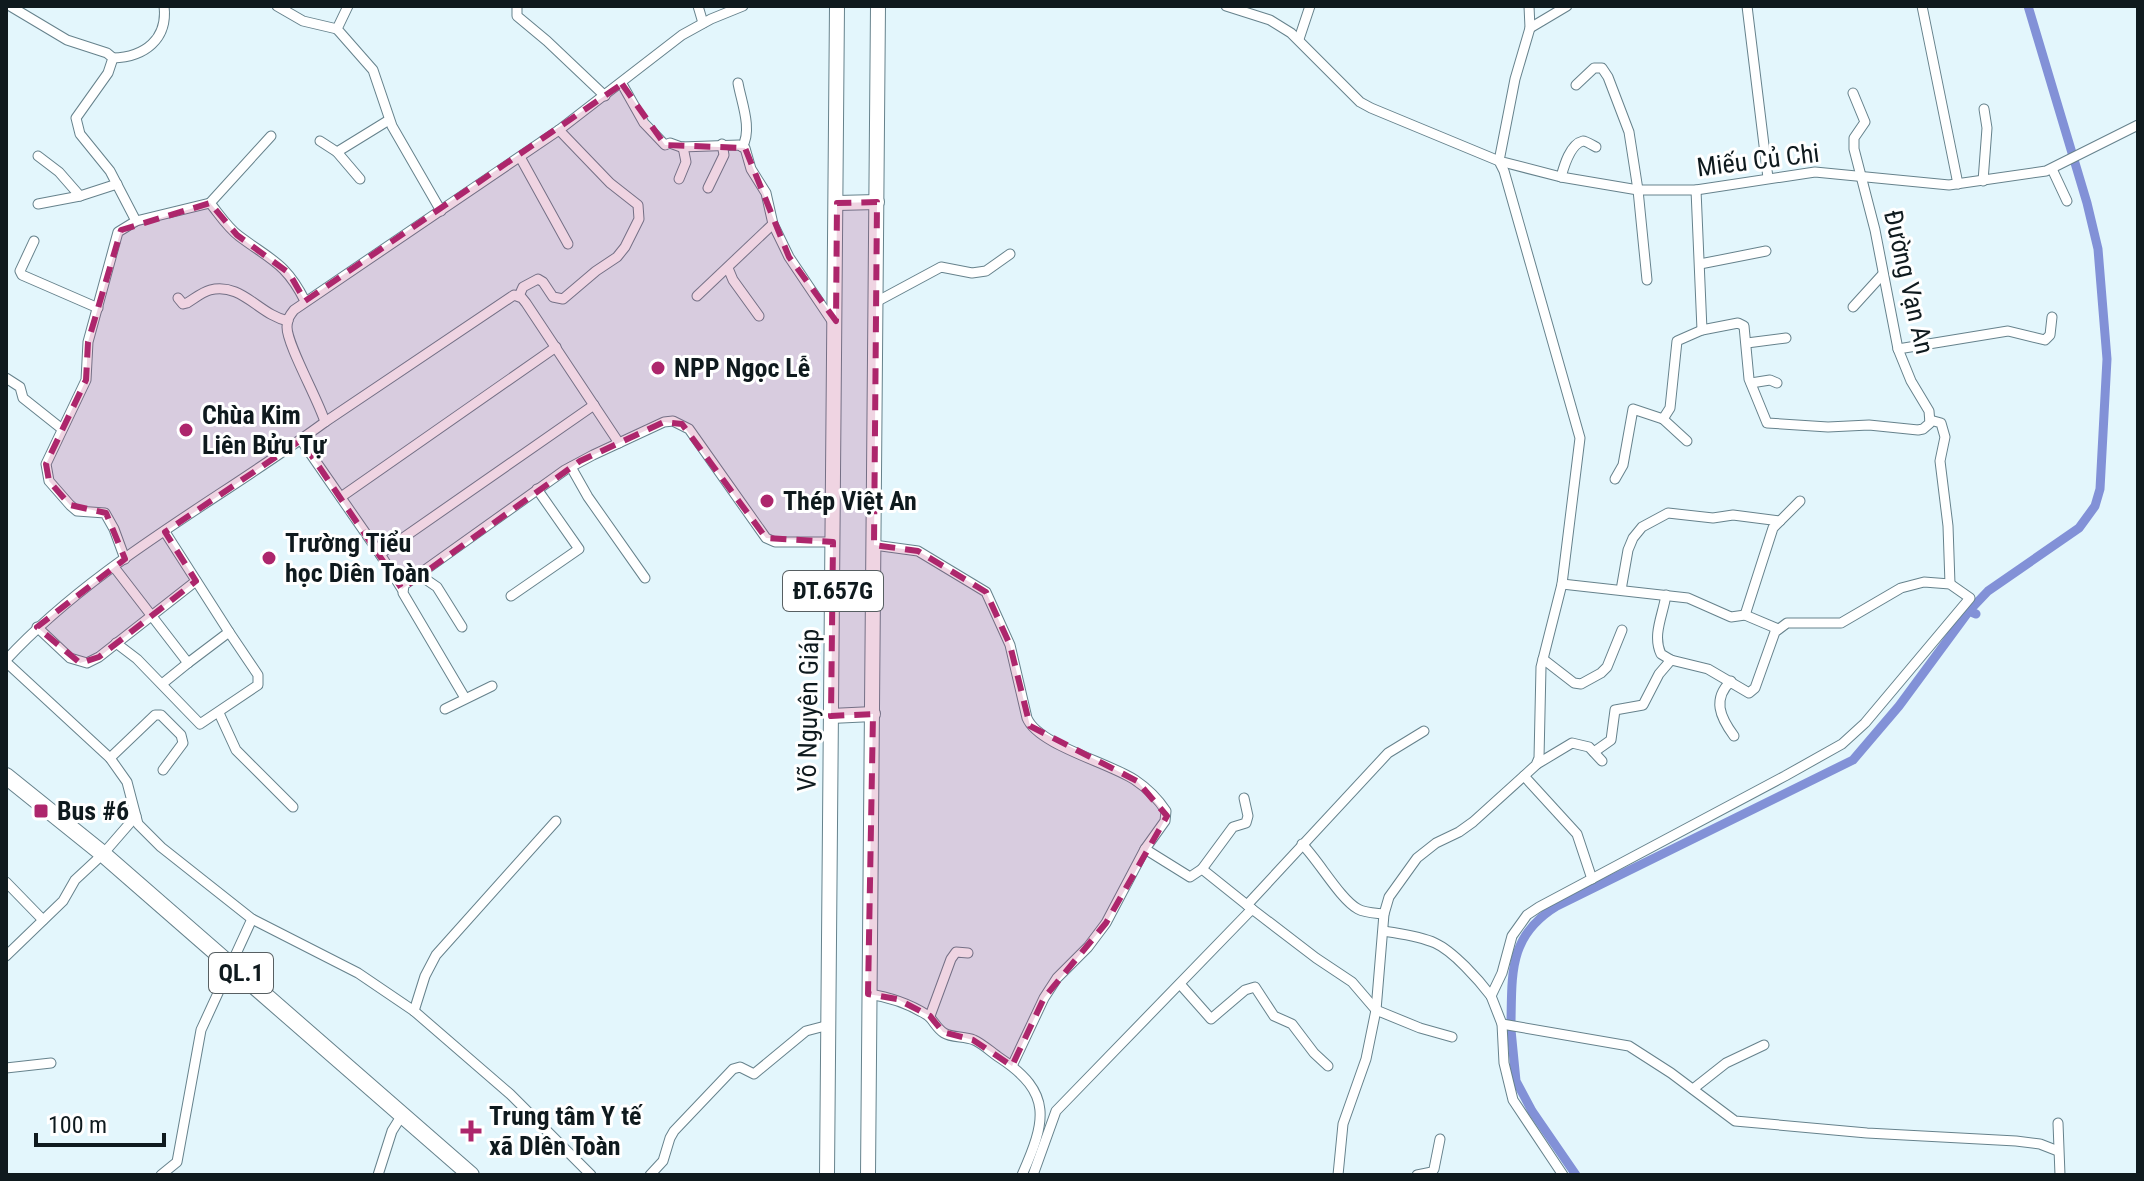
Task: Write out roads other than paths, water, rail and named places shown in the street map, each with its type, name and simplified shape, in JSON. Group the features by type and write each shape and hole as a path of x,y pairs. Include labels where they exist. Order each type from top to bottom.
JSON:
{"highway":[{"name":"QL.1","path":"6,776 103,854 471,1175"}],"main road":[{"name":"Võ Nguyên Giáp","path":"827,1175 837,6"},
{"name":"ĐT.657G","path":"868,1175 878,6"},
{"path":"837,203 877,202"},
{"path":"831,716 873,714"}],"street":[{"path":"10,6 67,40 107,53 113,58 125,58 158,38 165,26 164,6"},
{"path":"277,6 303,21 337,29 373,70 389,120 441,211"},
{"path":"337,29 348,6"},
{"path":"517,6 517,16 605,96"},
{"path":"698,6 703,23"},
{"path":"325,422 289,338 290,314 559,130 670,44 703,23 743,6"},
{"name":"Miếu Củ Chi","path":"1226,6 1270,20 1299,39 1362,103 1499,161 1561,177 1638,190 1696,190 1815,172 1921,184 1983,181 2052,169 2078,153 2138,125"},
{"path":"1299,39 1310,6"},
{"path":"1529,6 1530,28 1515,79 1499,161 1580,432 1562,584 1543,659 1540,684 1541,744 1537,764"},
{"path":"1530,28 1567,6"},
{"path":"1747,6 1768,178"},
{"path":"1922,6 1958,184"},
{"path":"113,58 108,73 76,118 80,134 110,171 136,221"},
{"path":"1576,85 1596,67 1602,68 1629,132 1647,280"},
{"path":"738,83 746,130 742,147"},
{"path":"622,84 644,123 665,145 722,144 742,147"},
{"name":"Đường Vạn An","path":"1592,879 1848,740 1970,598 1950,584 1948,526 1940,461 1945,432 1941,423 1930,420 1929,411 1911,381 1898,349 1854,141 1865,118 1853,93"},
{"path":"1983,181 1987,128 1984,109"},
{"path":"337,152 389,120"},
{"path":"519,296 523,287 538,279 553,297 563,299 617,257 639,219 638,205 610,183 559,130"},
{"path":"125,559 105,513 75,510 47,478 46,459 86,380 88,342 117,235 136,221 210,203 271,136"},
{"path":"320,141 337,152 360,179"},
{"path":"1561,177 1567,157 1581,142 1586,141 1596,147"},
{"path":"708,188 724,155 722,144"},
{"path":"679,179 686,162 683,147"},
{"path":"742,147 766,193 773,224 792,263 817,295 836,327"},
{"path":"38,156 59,172 80,196"},
{"path":"520,157 568,244"},
{"path":"2052,169 2067,201"},
{"path":"38,204 80,196 117,184"},
{"path":"1696,190 1702,330"},
{"path":"210,203 237,235 275,259 289,273 305,301"},
{"path":"697,296 773,224"},
{"path":"34,241 20,271 22,275 98,308"},
{"path":"1700,264 1766,251"},
{"path":"876,302 941,267 972,273 986,271 1010,254"},
{"path":"728,268 759,316"},
{"path":"1853,307 1883,274"},
{"path":"178,298 185,304 211,290 240,293 270,316 288,321"},
{"path":"519,296 619,443"},
{"path":"519,296 505,299 125,559 37,627 6,661 110,758 127,782 138,824 149,837 252,919 358,973 414,1011 510,1094 591,1175"},
{"path":"1898,349 2008,331 2045,340 2050,335 2052,317"},
{"path":"1663,419 1670,408 1677,341 1702,330 1741,324 1746,331 1751,383 1763,417 1770,424 1828,427 1869,425 1918,430 1926,428 1930,420"},
{"path":"1747,343 1786,338"},
{"path":"341,497 556,347"},
{"path":"6,378 20,387 23,398 62,429"},
{"path":"1751,383 1772,380 1777,383"},
{"path":"380,554 594,405"},
{"path":"1615,479 1623,465 1633,409 1663,419 1687,441"},
{"path":"402,589 418,574 571,467 664,422 682,424 699,443 766,538 775,542 833,542"},
{"path":"301,440 380,554 465,698"},
{"path":"571,467 588,497 645,578"},
{"path":"511,596 579,549 537,489"},
{"path":"1745,615 1773,528 1800,501"},
{"path":"1621,590 1633,538 1642,527 1668,513 1713,518 1733,515 1780,521"},
{"path":"116,643 162,684 200,724 257,687 258,675 165,532"},
{"path":"874,545 918,551 986,592 1010,645 1031,727 1133,779 1150,792 1166,811 1165,821 1145,849 1106,923 1088,947 1057,978 1044,998 1012,1066"},
{"path":"114,567 188,663"},
{"path":"418,574 437,587 462,627"},
{"path":"37,627 70,658 80,663 92,661 196,581"},
{"path":"1666,595 1659,621 1657,645 1661,654 1671,660 1708,669 1745,692 1754,691 1778,629 1792,621 1841,623 1883,596 1907,586 1932,582 1950,584"},
{"path":"1562,584 1694,600 1735,618 1745,615 1778,629"},
{"path":"1543,659 1574,683 1581,684 1607,667 1622,630"},
{"path":"162,684 229,632"},
{"path":"1594,752 1611,740 1615,710 1643,705 1659,674 1671,660"},
{"path":"1731,681 1720,694 1719,705 1734,736"},
{"path":"445,709 492,686"},
{"path":"219,713 236,750 293,807"},
{"path":"110,758 155,715 161,715 181,735 183,743 163,770"},
{"path":"1033,1175 1056,1111 1180,984 1302,844 1388,753 1424,731"},
{"path":"1338,1175 1343,1124 1366,1059 1376,1010 1384,914 1394,887 1417,858 1473,822 1537,764 1568,743 1586,745 1602,761"},
{"path":"1491,996 1502,973 1512,936 1527,915 1592,879 1577,834 1524,776"},
{"path":"1145,849 1190,877 1202,869 1233,827 1246,823 1248,816 1244,798"},
{"path":"6,956 63,901 75,880 136,816"},
{"path":"414,1011 425,976 436,955 556,821"},
{"path":"1302,844 1357,909 1384,914"},
{"path":"1202,869 1316,958 1352,982 1376,1010 1452,1037"},
{"path":"6,882 43,920"},
{"path":"161,1175 177,1162 201,1030 252,919"},
{"path":"1384,931 1437,944 1482,984 1491,996 1502,1024 1504,1063 1513,1100 1563,1175"},
{"path":"930,1016 952,956 959,952 968,953"},
{"path":"1180,984 1211,1019 1245,990 1255,987 1274,1016 1292,1024 1328,1066"},
{"path":"868,994 897,999 930,1016 943,1032 973,1040 1031,1082 1040,1101 1039,1124 1022,1175"},
{"path":"1502,1024 1629,1046 1735,1121 1867,1133 2016,1141 2040,1144 2058,1151"},
{"path":"650,1175 663,1161 674,1131 733,1069 740,1067 754,1074 801,1034 829,1025"},
{"path":"1693,1089 1726,1063 1764,1045"},
{"path":"6,1068 51,1063"},
{"path":"378,1175 392,1131 402,1115"},
{"path":"2058,1123 2060,1175"},
{"path":"1417,1175 1434,1169 1440,1139"}],"waterway":[{"path":"1976,614 1969,611 1988,591 2079,528 2095,506 2100,489 2107,359 2098,249 2028,6"},
{"path":"1511,1022 1516,956 1530,929 1541,917 1557,906 1853,760 1899,706 1969,611"},
{"path":"1511,1030 1516,1081 1532,1111 1576,1175"}],"place":[{"name":"NPP Ngọc Lễ","path":"658,368"},
{"name":"Chùa Kim Liên Bửu Tự","path":"186,430"},
{"name":"Thép Việt An","path":"767,501"},
{"name":"Trường Tiểu học Diên Toàn","path":"269,558"},
{"name":"Bus #6","path":"41,811"},
{"name":"Trung tâm Y tế xã DIên Toàn","path":"471,1131"}]}
